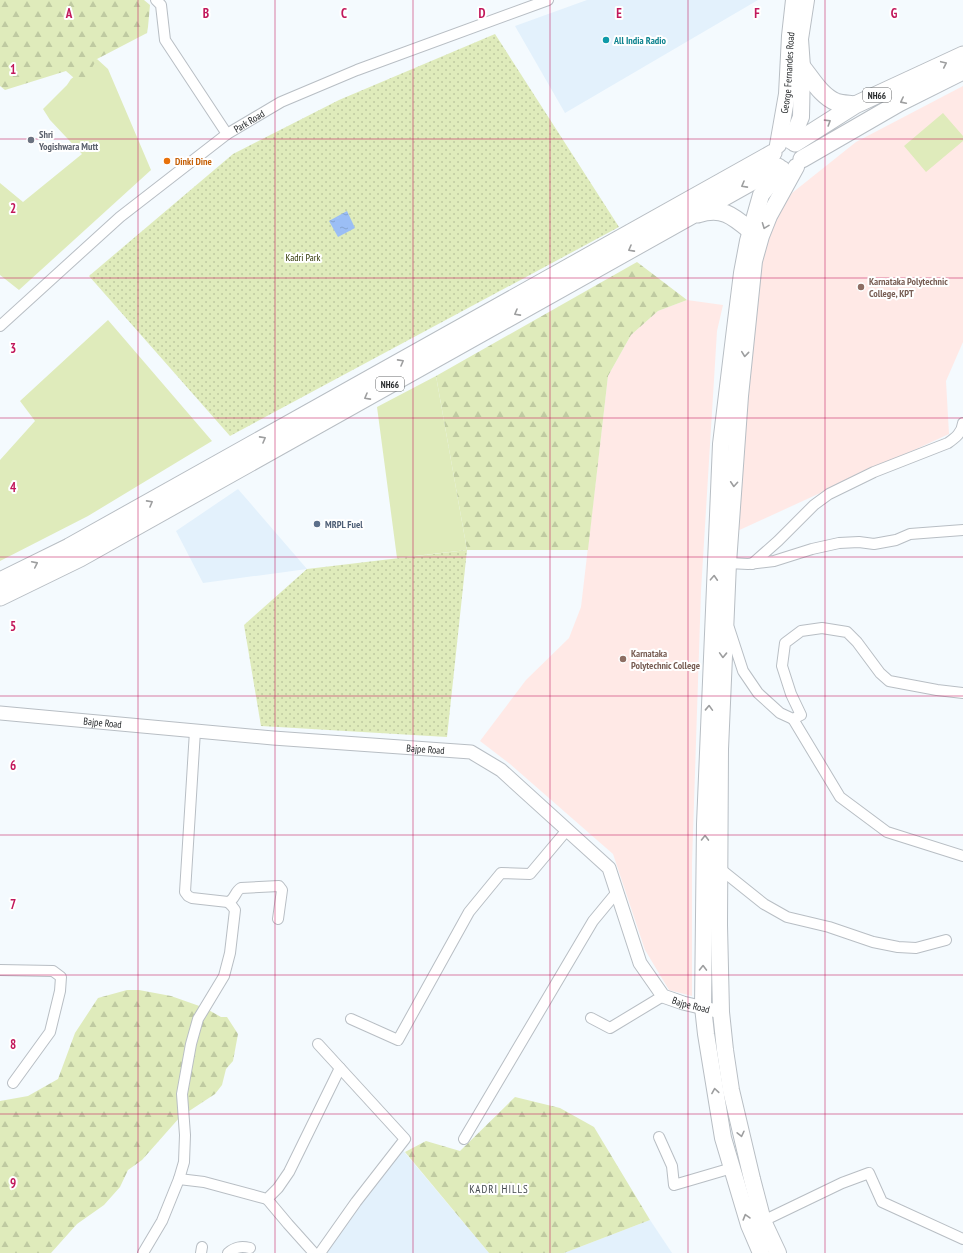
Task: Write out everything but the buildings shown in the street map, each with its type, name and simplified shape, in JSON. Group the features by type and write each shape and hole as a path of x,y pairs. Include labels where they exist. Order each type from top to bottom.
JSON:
{"highway":[{"name":"NH66","path":"0,597 86,555 686,218 787,156 856,105 963,55"},
{"path":"802,67 820,90 827,96 836,102 856,105"},
{"name":"NH66","path":"0,581 70,548 787,156 963,71"},
{"path":"686,218 710,210 729,214 751,231"}],"main road":[{"name":"George Fernandes Road","path":"787,156 786,94 794,0"},
{"name":"George Fernandes Road","path":"787,156 801,117 802,67 800,39 806,0"},
{"path":"778,1253 763,1221 752,1179 731,1090 721,1012 719,868 721,444 734,329 751,253 751,231 760,196 787,156"},
{"path":"751,253 761,236 769,216 787,156"},
{"path":"751,253 754,260 740,396 728,563 721,607 705,824 703,1007 723,1138 749,1225 761,1253"}],"street":[{"path":"156,0 161,6 165,40 227,134"},
{"name":"Park Road","path":"0,326 120,217 227,134 281,102 301,93 357,70 548,0"},
{"path":"752,564 778,541 814,505 830,494 874,472 948,442 956,437 963,426 963,423"},
{"path":"728,563 752,564 774,561 812,549 839,543 859,542 874,544 896,540 910,534 963,530"},
{"path":"721,607 743,671 758,694 780,713 793,719 840,796 887,832 963,856"},
{"path":"793,719 801,715 791,694 782,666 785,643 801,631 822,628 846,632 857,642 880,673 890,681 937,690 963,693"},
{"name":"Bajpe Road","path":"0,713 273,738 471,752 501,770 609,868 640,963 663,996 683,1003 721,1012"},
{"path":"143,1253 162,1221 179,1179 184,1162 182,1094 191,1044 198,1019 224,976 230,952 235,910 228,902 192,898 185,892 195,731"},
{"path":"351,1019 398,1040 469,912 501,873 530,874 567,830"},
{"path":"719,868 764,904 787,917 829,927 873,942 898,947 916,948 946,940"},
{"path":"228,902 232,899 238,889 241,888 279,886 282,890 278,919"},
{"path":"464,1139 594,921 617,892"},
{"path":"0,970 53,971 61,976 60,991 50,1032 13,1083"},
{"path":"591,1018 610,1028 663,996"},
{"path":"318,1044 405,1139 356,1202 320,1253"},
{"path":"267,1199 278,1188 289,1172 340,1068"},
{"path":"659,1137 672,1166 674,1185 732,1168"},
{"path":"763,1221 842,1183 869,1173 882,1202 963,1239"},
{"path":"179,1179 204,1182 267,1199 314,1253"},
{"path":"228,1253 235,1248 242,1246 250,1248"}],"shaded area":[{"path":"587,0 758,0 565,113 515,26"},
{"name":"Karnataka Polytechnic College, KPT","path":"963,86 963,342 946,381 949,434 733,533 744,380 767,232 792,193 856,142"},
{"name":"Karnataka Polytechnic College","path":"687,300 723,305 717,331 701,591 692,863 692,996 669,990 645,950 613,854 510,764 480,741 526,680 569,638 581,607 608,376 631,335 658,311"},
{"path":"238,489 307,569 203,583 176,531"},
{"path":"396,1142 489,1253 321,1253"},
{"path":"650,1220 672,1253 564,1253"}],"green space":[{"path":"0,0 144,0 150,5 147,33 97,59 82,85 66,71 5,90 0,86"},
{"name":"Kadri Park","path":"495,34 619,227 230,436 89,276 233,154 339,100"},
{"path":"97,59 108,69 151,170 19,290 0,275 0,183 23,202 82,154 50,120 43,109 71,79"},
{"path":"943,113 963,136 963,141 926,172 904,146"},
{"path":"637,262 687,300 658,311 631,335 608,376 588,550 467,550 436,376"},
{"path":"108,320 212,441 88,516 0,561 0,460 35,421 20,401"},
{"path":"436,376 467,550 397,558 377,407"},
{"path":"467,550 447,737 261,726 244,625 307,569"},
{"path":"127,990 139,990 171,996 205,1008 221,1017 227,1017 238,1034 233,1061 226,1069 222,1085 215,1094 180,1117 142,1160 128,1170 120,1187 104,1205 77,1224 51,1253 0,1253 0,1101 28,1096 58,1079 75,1033 98,998"},
{"path":"515,1097 560,1108 594,1127 650,1220 564,1253 489,1253 405,1152 426,1141 460,1151"}],"water":[{"path":"347,211 355,228 338,237 329,221"}],"place":[{"name":"All India Radio","path":"606,40"},
{"name":"Shri Yogishwara Mutt","path":"31,140"},
{"name":"Dinki Dine","path":"167,161"},
{"name":"Karnataka Polytechnic College, KPT","path":"861,287"},
{"name":"MRPL Fuel","path":"317,524"},
{"name":"Karnataka Polytechnic College","path":"623,659"}],"district":[{"name":"KADRI HILLS","path":"499,1189"}]}
